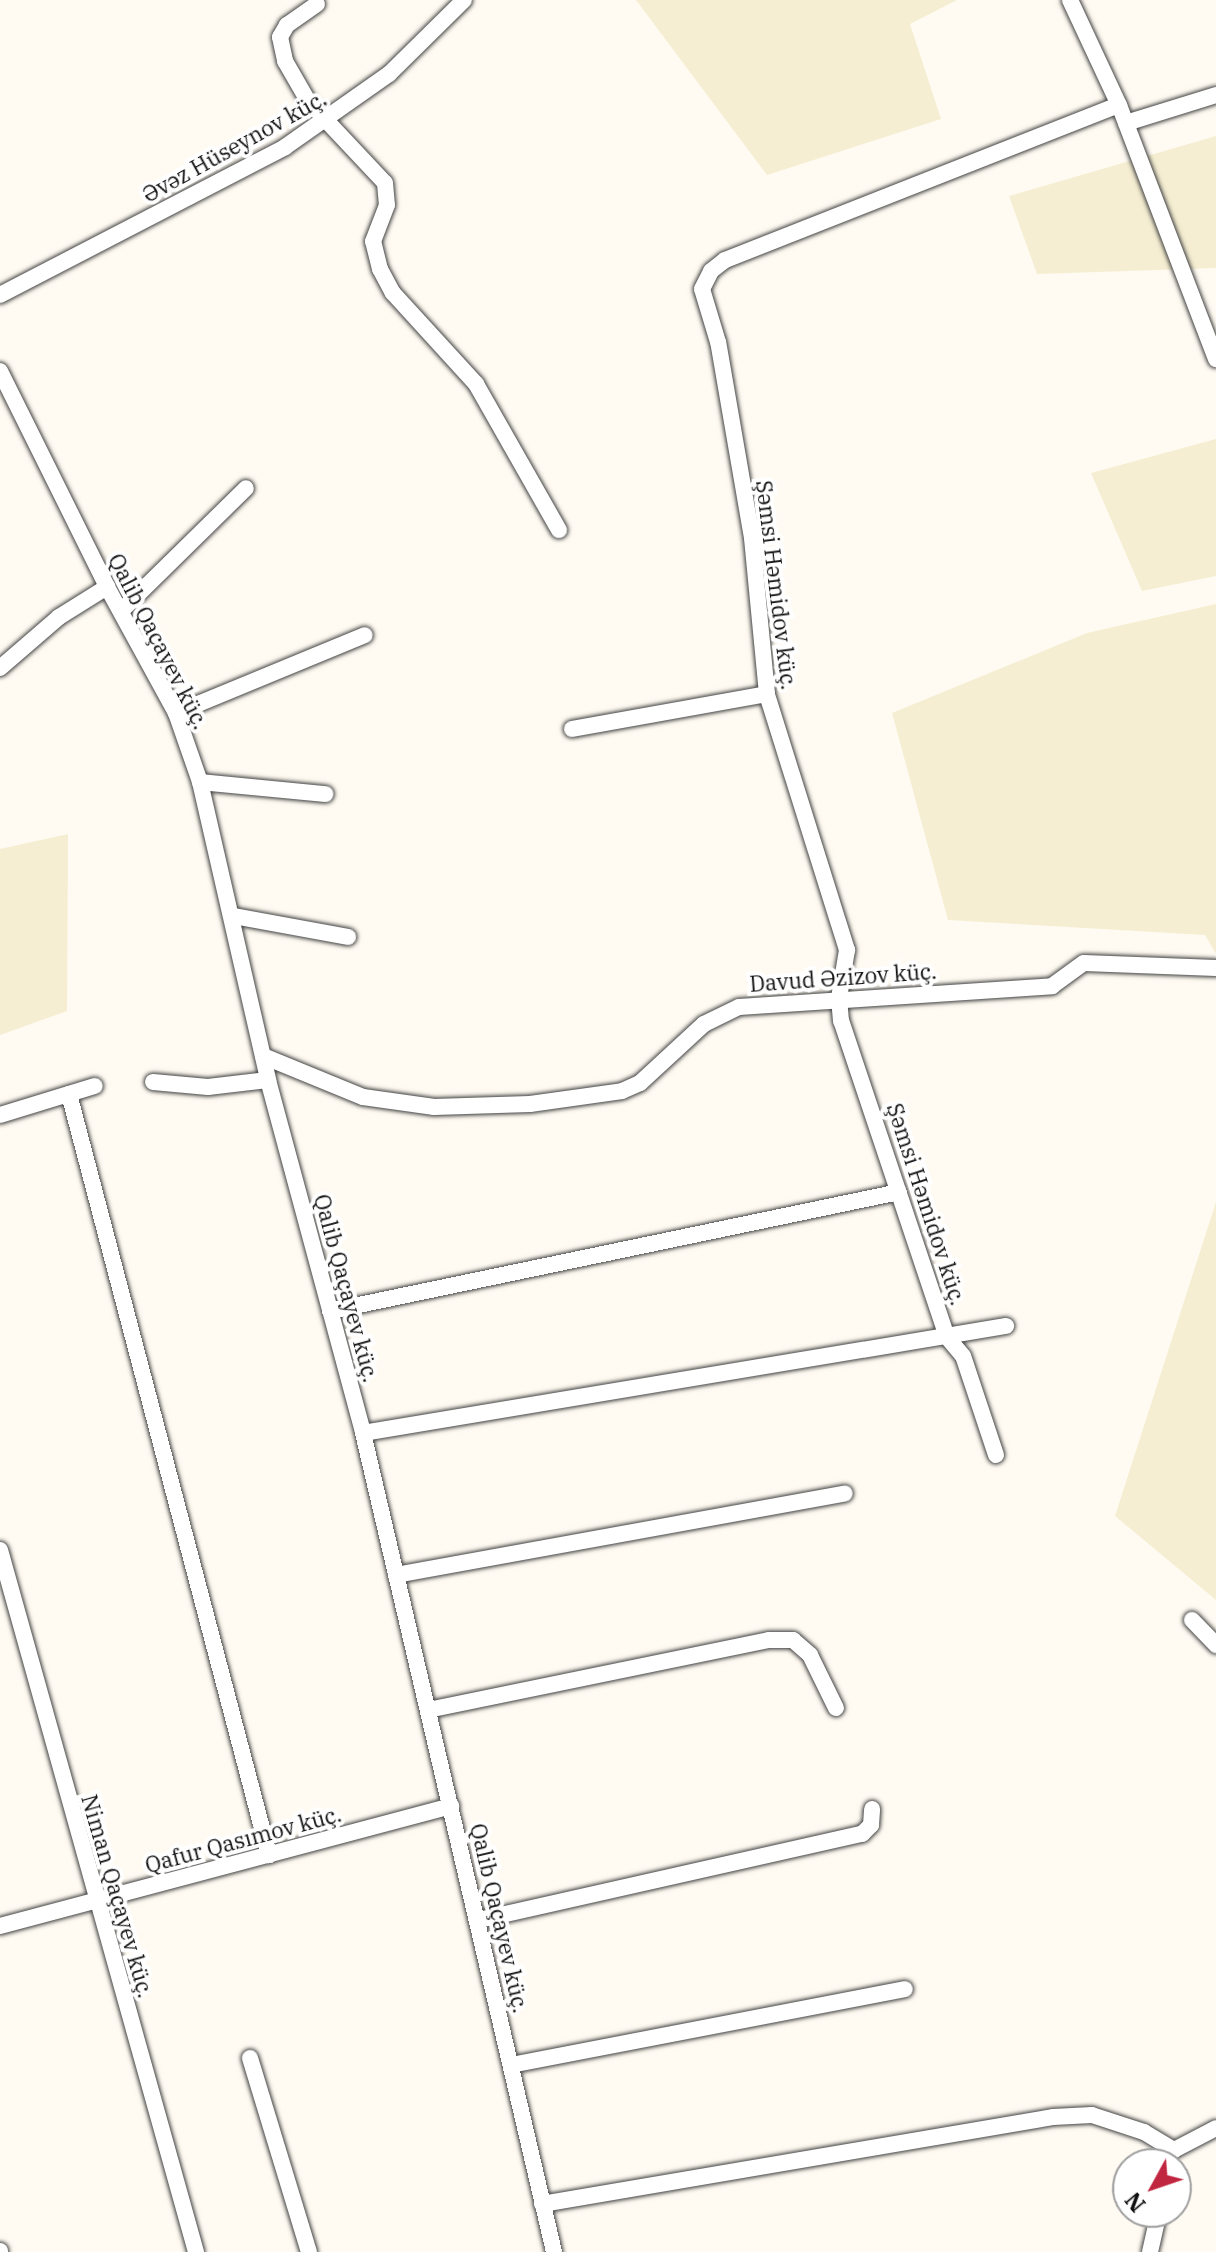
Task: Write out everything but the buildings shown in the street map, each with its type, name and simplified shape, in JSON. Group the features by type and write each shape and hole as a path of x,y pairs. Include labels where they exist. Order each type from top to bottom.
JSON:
{"street":[{"name":"Əvəz Hüseynov küç.","path":"0,295 227,180 325,122 389,74 464,0"},
{"path":"1070,0 1119,105 1216,359"},
{"path":"317,4 287,25 280,37 285,61 325,122 385,183 387,205 373,241 380,269 393,293 476,384 559,530"},
{"path":"1126,123 1216,95"},
{"name":"Şəmsi Həmidov küç.","path":"996,1455 963,1356 947,1337 841,1021 839,998 847,950 840,913 767,694 752,538 718,342 706,308 706,278 725,260 1119,105"},
{"name":"Qalib Qaçayev küç.","path":"0,371 107,587 176,713 200,782 234,916 268,1080 363,1433 554,2252"},
{"path":"121,611 246,488"},
{"path":"0,668 59,617 107,587"},
{"path":"176,713 365,635"},
{"path":"572,729 767,694"},
{"path":"200,782 325,794"},
{"path":"234,916 348,937"},
{"name":"Davud Əzizov küç.","path":"263,1056 363,1097 434,1107 530,1104 622,1091 640,1083 725,1011 839,998 1052,986 1084,963 1179,971 1216,968"},
{"path":"153,1082 208,1087 268,1080"},
{"path":"0,1115 95,1086"},
{"path":"69,1094 269,1855"},
{"path":"330,1311 899,1192"},
{"path":"363,1433 1006,1326"},
{"path":"396,1575 845,1493"},
{"name":"Niman Qaçayev küç.","path":"0,1550 196,2252"},
{"path":"1192,1620 1216,1645"},
{"path":"428,1710 769,1640 793,1640 810,1655 836,1708"},
{"name":"Qafur Qasımov küç.","path":"0,1926 451,1806"},
{"path":"479,1920 862,1834 871,1825 872,1809"},
{"path":"511,2065 905,1989"},
{"path":"250,2058 309,2252"},
{"path":"542,2204 1053,2117 1092,2115 1144,2132 1162,2148"},
{"path":"1186,2148 1216,2128"},
{"path":"1150,2252 1155,2228"}],"shaded area":[{"path":"636,0 957,0 910,24 941,119 767,175"},
{"path":"1216,136 1216,268 1037,274 1009,196"},
{"path":"1216,439 1216,576 1142,591 1091,473"},
{"path":"1216,604 1216,954 1205,935 948,920 892,713 1087,633"},
{"path":"68,834 67,1011 0,1035 0,849"},
{"path":"1216,1202 1216,1600 1115,1516"}]}
